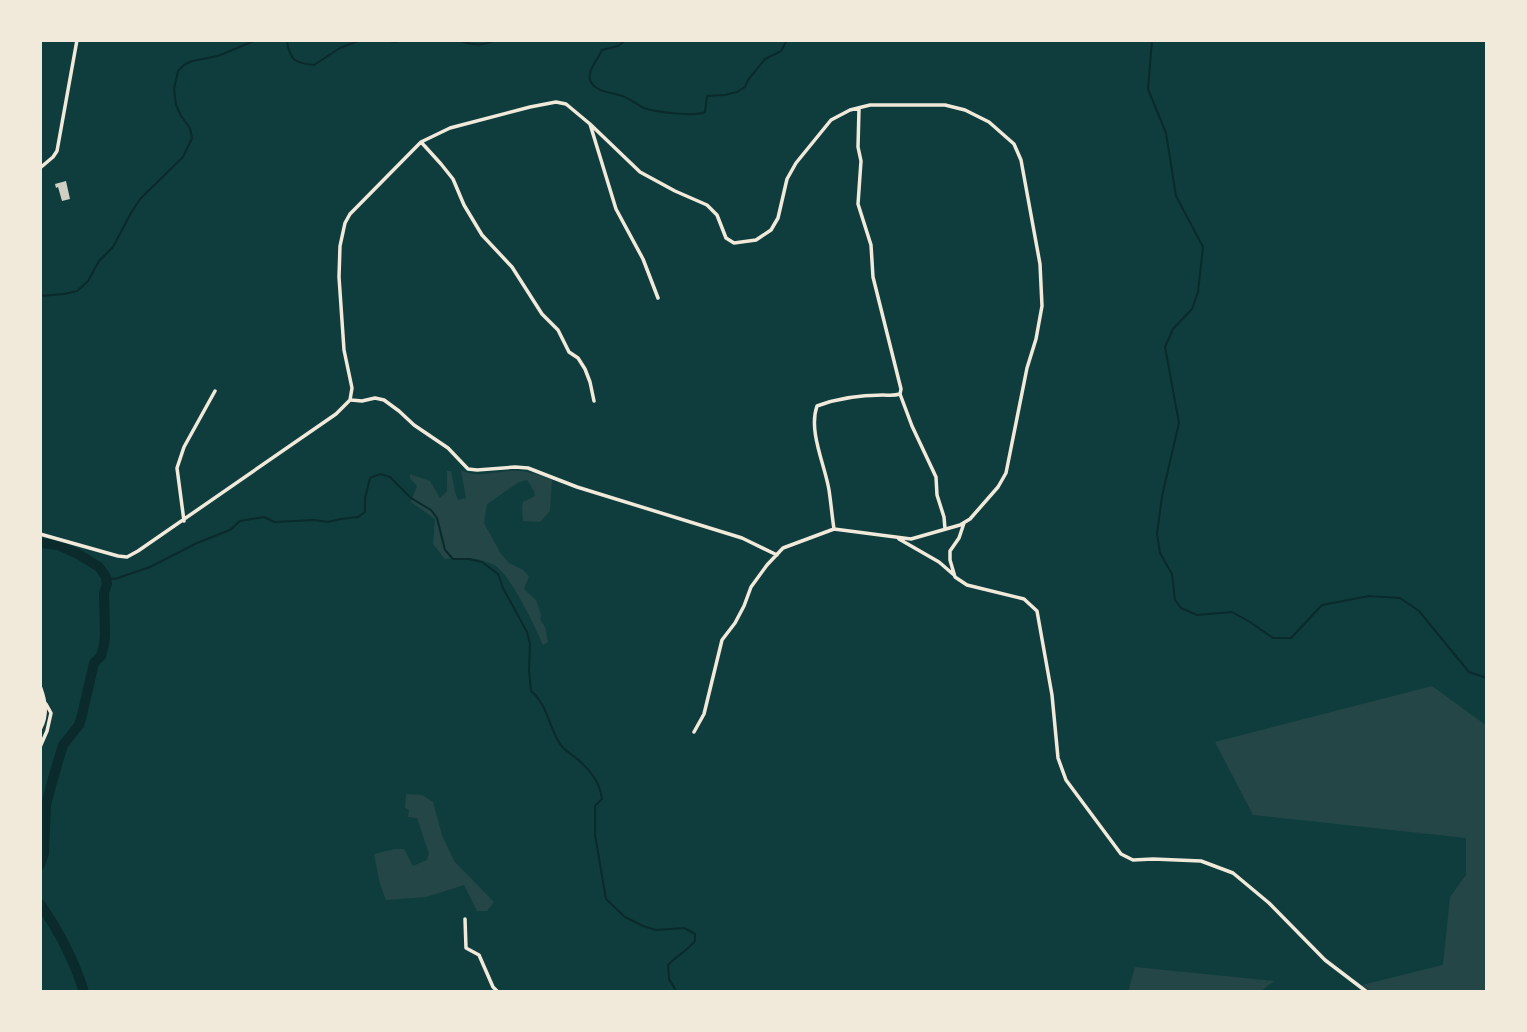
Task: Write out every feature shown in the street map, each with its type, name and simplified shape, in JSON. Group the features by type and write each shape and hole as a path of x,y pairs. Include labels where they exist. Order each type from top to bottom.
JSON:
{"main road":[{"path":"40,688 46,704 40,728"}],"street":[{"path":"40,168 57,151 77,40"},
{"path":"40,534 127,557 184,521 336,414 350,400 352,388 344,350 339,277 340,246 345,223 378,184 421,142 450,128 556,102 566,104 640,172 707,205 717,215 726,238 734,243 756,240 771,230 778,218 787,179 796,163 831,120 870,104 945,105 965,110 989,122 1006,136 1021,160 1040,264 1042,306 1006,473 998,487 964,523 911,539 834,529 783,548 751,587 744,606 722,640 704,714 694,732"},
{"path":"859,108 858,148 861,161 858,204 871,245 873,277 900,394 936,477 937,495 945,528"},
{"path":"590,124 616,209 643,260 658,298"},
{"path":"421,142 453,179 464,205 482,235 512,267 542,313 558,330 569,352 578,358 590,382 594,401"},
{"path":"184,521 177,468 184,447 215,391"},
{"path":"834,529 829,490 817,444 817,406 852,396 900,394"},
{"path":"350,400 384,400 448,448 468,469 528,468 577,487 742,538 777,555"},
{"path":"956,576 950,560 950,551 959,538 964,523"},
{"path":"897,538 939,562 967,585 1024,599 1037,611 1052,695 1058,758 1066,780 1121,854 1133,860 1201,861 1233,873 1269,903 1325,960 1367,992"},
{"path":"40,747 51,713 46,704"},
{"path":"464,919 466,948 479,955 493,987 498,992"}],"shaded area":[{"path":"461,470 479,474 522,471 552,480 550,511 540,522 523,521 523,502 535,496 527,480 519,482 487,504 484,523 501,554 509,563 529,576 524,589 536,600 548,642 543,645 521,601 500,570 488,562 476,559 445,559 433,544 435,519 411,502 417,486 410,474 430,481 440,498 447,491 447,471 451,471 458,500 466,498"},
{"path":"1432,686 1487,726 1487,992 1372,992 1362,985 1443,965 1450,897 1466,875 1466,838 1253,815 1215,742"},
{"path":"406,794 422,795 433,802 442,835 454,861 494,902 487,911 477,911 464,885 426,897 386,900 374,854 404,849 413,866 427,860 429,854 417,818 408,817 409,810 405,808"},
{"path":"1135,967 1274,981 1260,992 1128,992"}],"building":[{"path":"66,181 70,199 62,201 55,184"}],"waterway":[{"path":"40,296 77,291 88,281 99,261 113,247 140,199 183,157 192,138 190,128 176,105 174,89 178,71 184,65 218,56 254,41 287,41 294,60 314,65 340,48 361,40"},
{"path":"384,40 402,40"},
{"path":"458,40 476,44 495,40"},
{"path":"626,40 618,46 602,50 589,76 592,84 599,89 626,97 644,108 693,114 705,112 707,96 725,95 745,87 765,59 781,51 787,40"},
{"path":"1152,40 1148,89 1166,133 1176,196 1203,247 1198,292 1192,309 1173,329 1165,347 1179,423 1162,496 1157,534 1160,553 1172,574 1175,600 1181,608 1197,615 1232,612 1273,638 1291,638 1322,605 1369,596 1400,598 1419,611 1469,672 1487,678"},
{"path":"106,577 118,578 150,567 230,530 240,521 264,517 274,522 328,522 358,517 365,512 370,478 380,474 390,477 411,498 431,510 437,518 445,550 453,559 482,562 498,574 527,632 530,644 531,691 541,702 560,744 586,767 599,787 602,799 595,806 595,835 606,899 625,917 643,926 656,930 684,928 695,934 695,941 689,948 668,965 669,979 677,992"},
{"path":"40,543 58,545 78,554 99,567 107,584 104,593 104,645 101,656 94,663 79,725 63,745 52,782 46,805 44,853 40,865"},
{"path":"40,904 65,946 84,992"}]}
